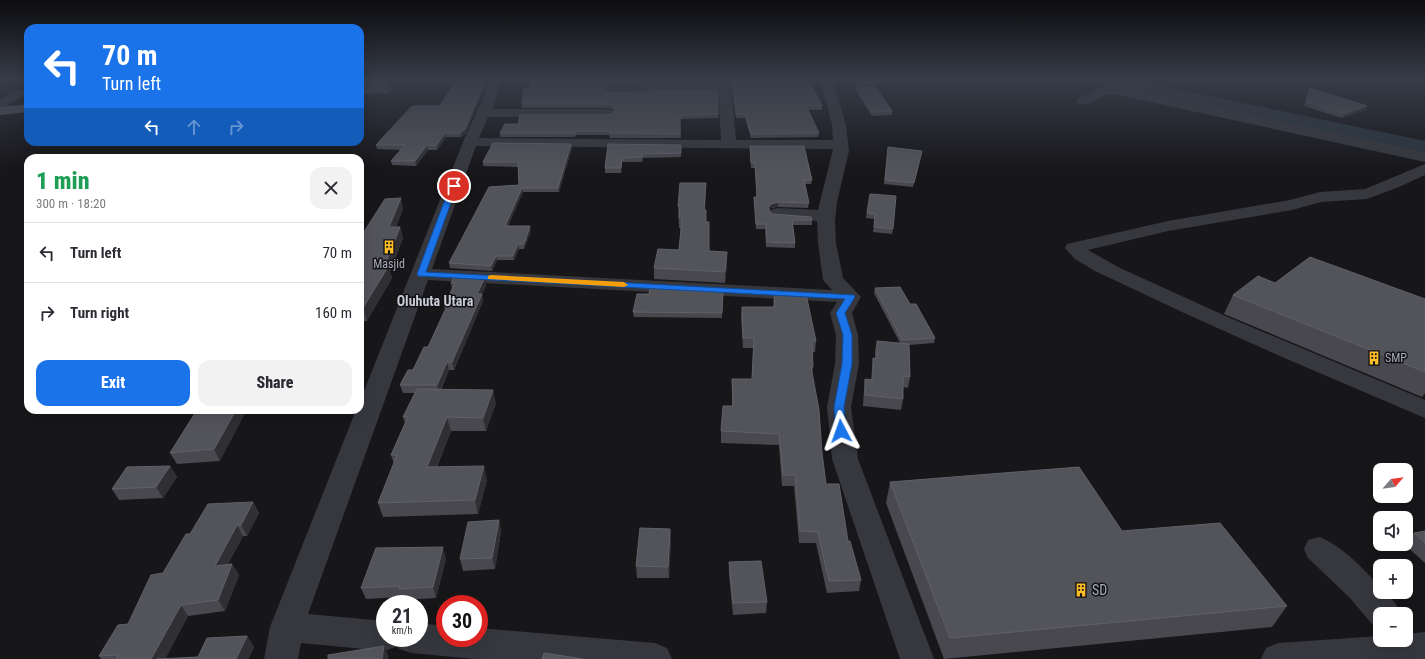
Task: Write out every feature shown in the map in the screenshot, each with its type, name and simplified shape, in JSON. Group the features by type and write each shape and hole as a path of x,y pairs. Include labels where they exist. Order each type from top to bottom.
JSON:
{"main road":[{"path":"0,111 21,109"}],"street":[{"path":"281,659 287,627 470,142 484,109"},
{"path":"578,109 607,113"},
{"path":"608,109 608,143"},
{"path":"726,109 729,144"},
{"path":"835,109 839,125 840,145 838,167 828,202 827,243 833,280 851,297"},
{"path":"1201,109 1425,157"},
{"path":"1259,109 1425,144"},
{"path":"470,142 840,145"},
{"path":"1425,169 1367,194 1328,196 1292,205 1168,226 1074,248 1080,254 1106,268 1191,309 1425,410"},
{"path":"778,213 827,216"},
{"path":"421,274 851,297"},
{"path":"851,297 841,313 847,335 847,364 839,407 845,459 917,659"},
{"path":"1319,549 1356,583 1378,607"},
{"path":"287,627 376,635"},
{"path":"428,639 656,659"},
{"path":"1278,659 1362,656 1416,645"}],"building":[{"path":"409,109 473,109 465,129 460,133 445,133 436,146 427,145 415,161 391,161 405,145 376,145"},
{"path":"615,109 718,109 718,114 680,115 680,134 609,133 610,131 576,131 575,133 500,133 505,124 518,124 520,115 607,115 612,114"},
{"path":"736,109 807,109 819,133 751,134 745,114 736,114"},
{"path":"870,109 890,109 892,111 872,112"},
{"path":"1327,109 1359,109 1344,114"},
{"path":"493,143 571,144 558,188 522,188 506,226 530,226 524,244 518,244 513,256 496,256 491,266 449,263 489,187 519,185 518,162 483,162"},
{"path":"608,144 681,145 681,153 642,154 642,157 622,158 621,168 605,168"},
{"path":"750,146 804,146 812,180 804,180 809,203 778,202 771,204 768,208 772,214 811,217 812,220 792,220 795,243 767,242 766,224 756,224 754,197 757,197 755,163 751,163"},
{"path":"888,147 922,151 914,183 885,180"},
{"path":"680,183 706,183 704,210 706,210 706,222 709,222 709,251 727,252 725,272 654,268 658,249 679,250 682,218 679,218 680,206 678,206"},
{"path":"870,194 896,196 893,229 874,227 875,214 867,213"},
{"path":"401,198 389,227 400,227 385,265 388,267 364,306 364,232 385,199"},
{"path":"1310,257 1425,299 1425,372 1233,295 1258,276 1275,283"},
{"path":"455,276 485,277 477,294 482,294 452,362 447,362 437,385 400,385 408,370 413,370 424,347 428,347 447,306 444,306 455,283 451,283"},
{"path":"900,287 910,304 916,304 935,338 902,340 875,288"},
{"path":"650,288 723,292 722,313 633,312 637,294 649,294"},
{"path":"774,294 806,294 816,341 812,341 813,367 811,367 819,410 826,484 839,484 848,541 850,541 861,580 829,581 818,532 800,531 795,475 783,475 779,434 721,431 723,406 733,406 732,379 752,379 754,338 743,338 742,307 775,307"},
{"path":"877,341 909,344 910,377 903,376 903,399 865,395 865,379 873,380 873,358 877,359"},
{"path":"417,389 493,390 483,418 447,417 427,467 484,466 475,500 378,503 397,455 391,455 408,417 403,417"},
{"path":"194,414 234,414 214,449 170,453"},
{"path":"170,466 156,487 112,489 127,467"},
{"name":"SD","path":"1079,467 1122,531 1220,523 1287,606 950,638 890,482"},
{"path":"253,502 241,525 237,525 215,566 232,564 218,600 181,605 151,659 116,659 118,655 99,656 118,625 128,624 151,575 163,573 186,534 190,534 208,504"},
{"path":"499,520 492,558 460,559 468,522"},
{"path":"640,528 670,529 668,567 636,566"},
{"path":"1425,531 1425,543 1414,533"},
{"path":"443,547 433,587 399,589 400,586 361,588 376,548"},
{"path":"761,561 767,602 733,603 729,562"},
{"path":"247,636 236,659 157,659 198,657 207,638"},
{"path":"384,647 382,659 328,659 328,655"},
{"path":"544,653 583,659 542,659"}],"waterway":[{"path":"1238,109 1425,148"}],"slow traffic":[{"path":"491,278 624,285"}],"place":[{"name":"Masjid","path":"389,247"},
{"name":"SMP","path":"1374,358"},
{"name":"SD","path":"1081,590"}],"district":[{"name":"Oluhuta Utara","path":"435,301"}],"route":[{"path":"454,186 421,274 851,297 841,313 847,335 847,364 839,407 841,431"}]}
